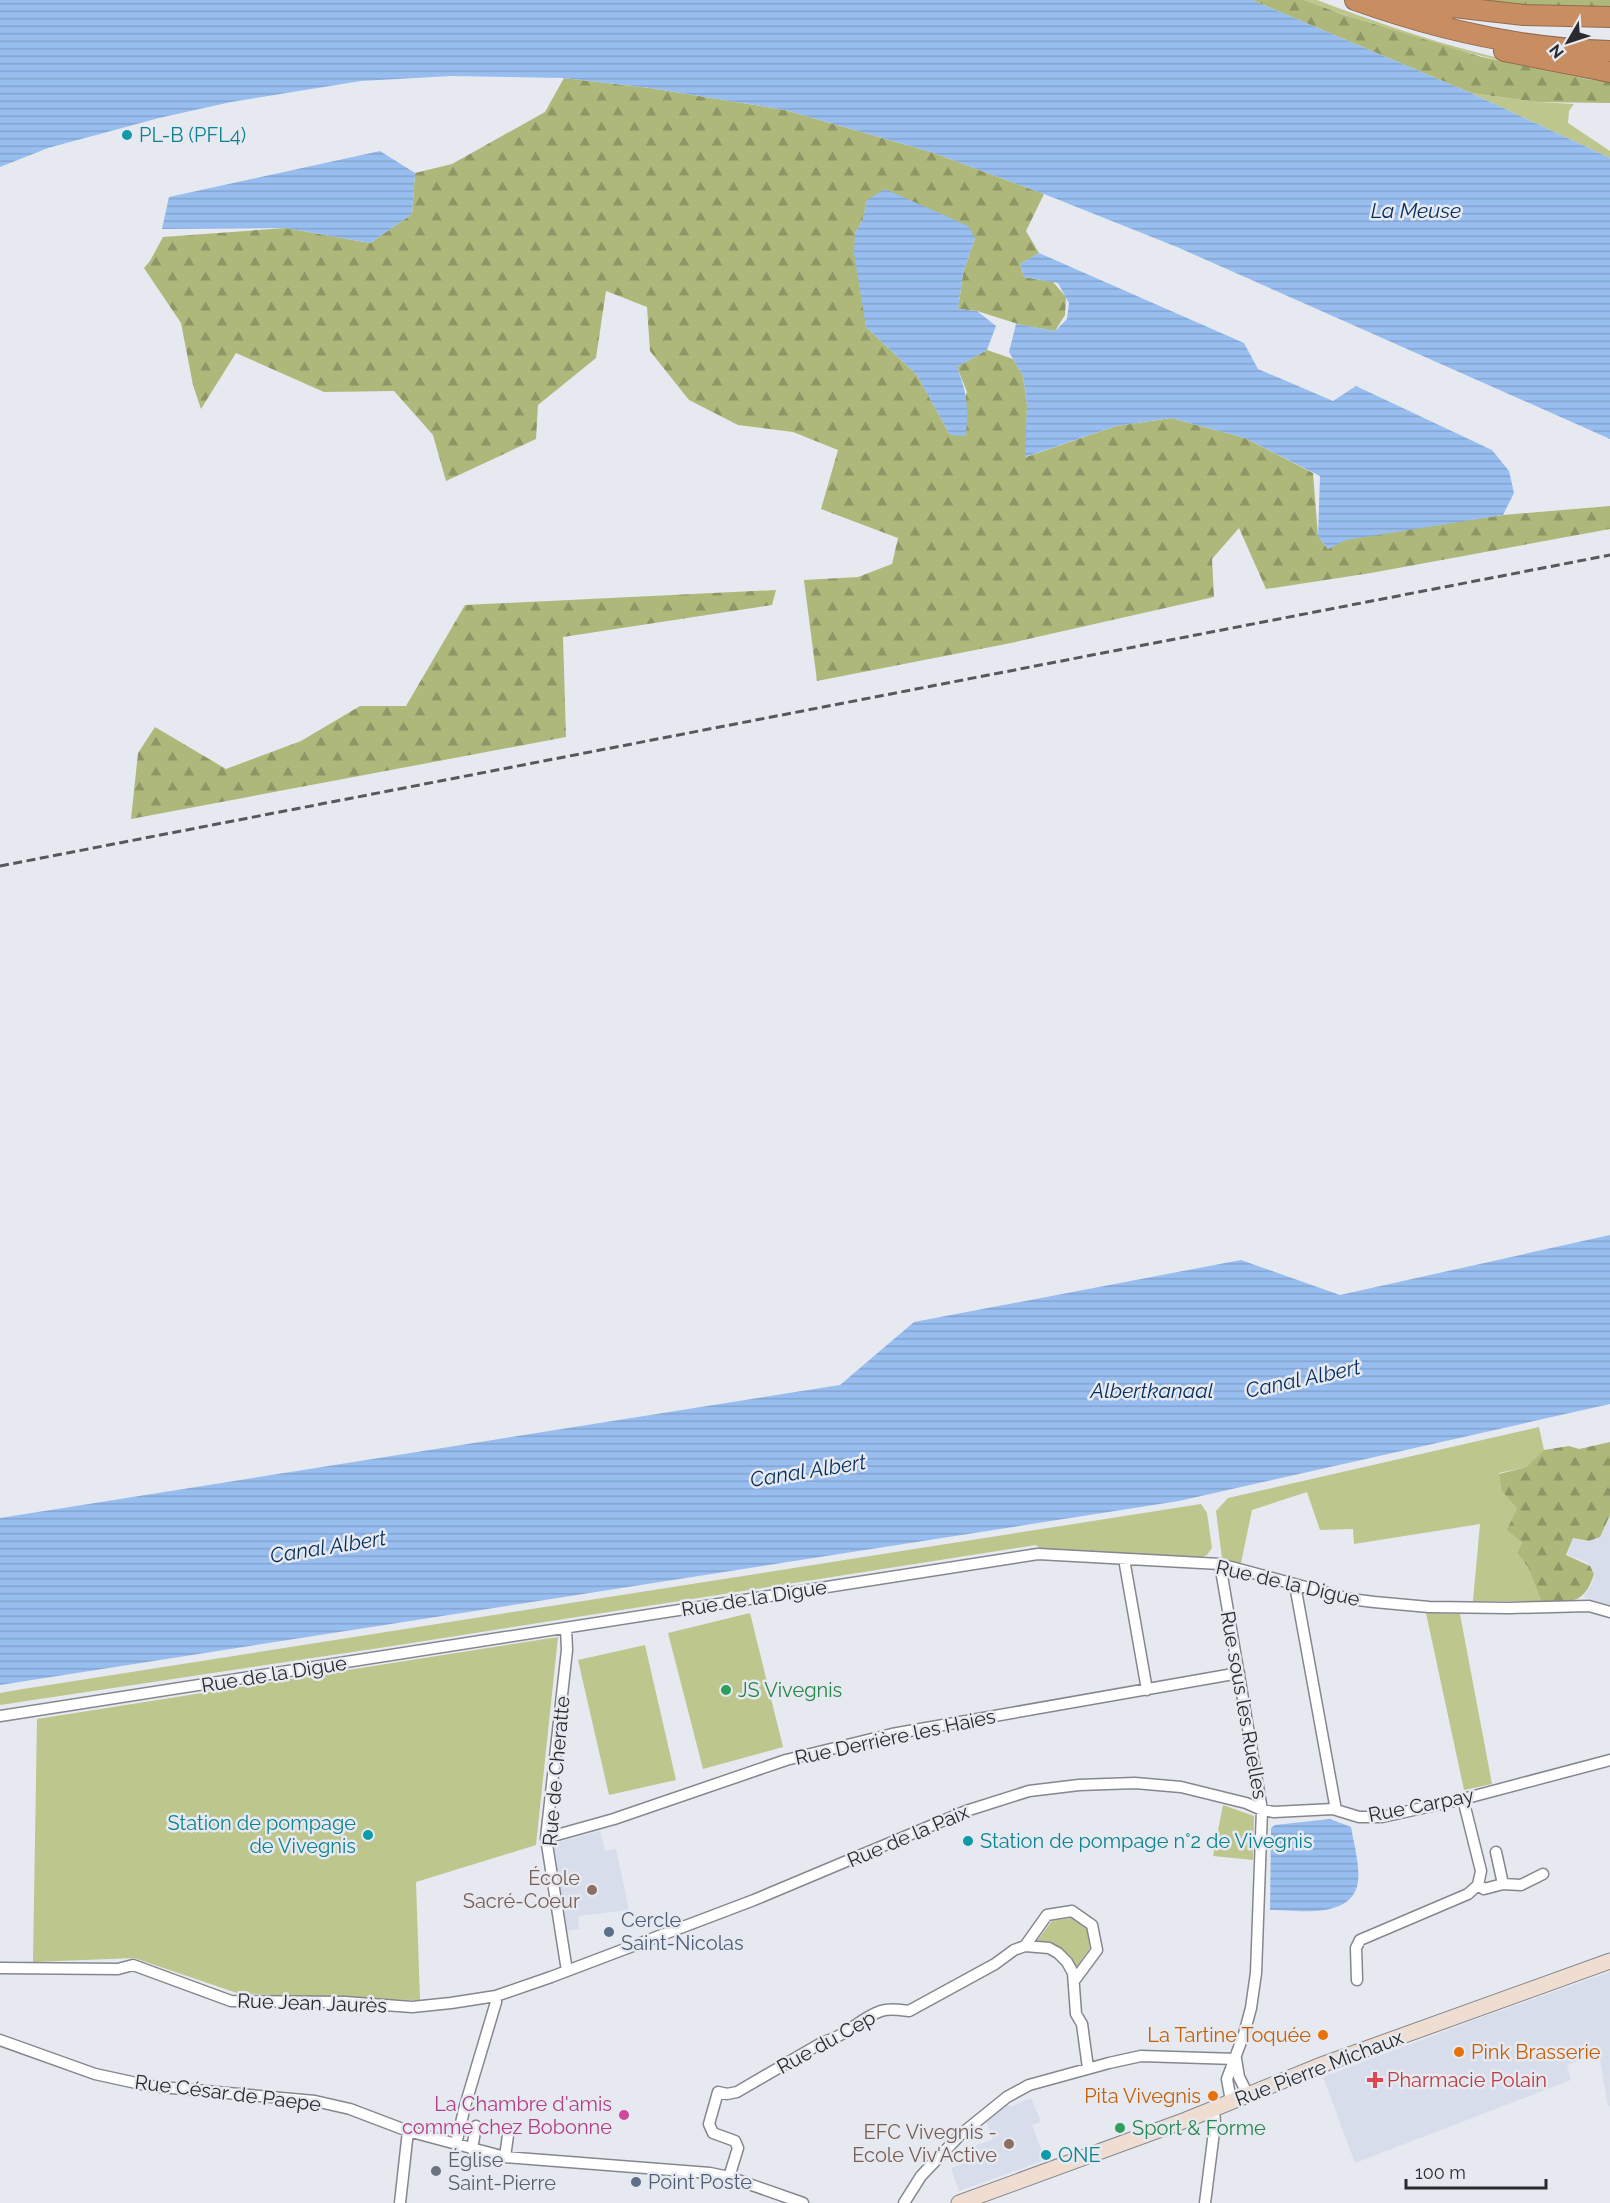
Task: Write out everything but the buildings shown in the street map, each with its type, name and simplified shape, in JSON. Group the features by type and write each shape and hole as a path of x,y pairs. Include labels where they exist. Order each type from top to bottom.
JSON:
{"highway":[{"path":"1355,0 1416,13 1520,42 1610,51"},
{"path":"1397,0 1416,13 1435,32 1540,60 1610,72"},
{"path":"1416,13 1454,7 1524,15 1610,17"},
{"path":"1416,13 1524,29 1610,38"}],"main road":[{"name":"Rue Pierre Michaux","path":"959,2203 1214,2108 1313,2068 1610,1961"}],"street":[{"name":"Rue de la Digue","path":"0,1716 1038,1554 1220,1564 1350,1599 1374,1602 1429,1607 1509,1608 1589,1605 1610,1612"},
{"path":"1124,1559 1147,1690"},
{"name":"Rue sous les Ruelles","path":"1220,1564 1262,1810 1256,1973 1251,2008 1236,2059 1227,2079 1231,2101"},
{"path":"1295,1585 1336,1810"},
{"name":"Rue de Cheratte","path":"566,1628 567,1650 546,1838 567,1971"},
{"name":"Rue Derrière les Haies","path":"546,1838 614,1819 786,1760 836,1747 892,1734 1239,1673"},
{"name":"Rue Carpay","path":"1262,1810 1274,1812 1336,1810 1359,1817 1382,1817 1463,1799 1610,1760"},
{"name":"Rue de la Paix","path":"567,1971 754,1900 966,1811 1029,1791 1079,1785 1135,1783 1181,1787 1254,1805 1262,1810"},
{"path":"1357,1980 1356,1948 1360,1940 1468,1894 1478,1885 1481,1871 1463,1799"},
{"path":"1496,1852 1503,1884"},
{"path":"1478,1885 1484,1889 1503,1884 1521,1885 1543,1875"},
{"name":"Rue du Cep","path":"729,2177 738,2148 735,2140 713,2133 709,2124 718,2092 727,2094 737,2092 881,2011 896,2009 909,2011 960,1982 969,1980 1014,1950 1025,1946 1047,1915 1072,1911 1092,1925 1097,1950 1074,1981"},
{"path":"1025,1946 1049,1948 1067,1962 1074,1981 1076,2014 1082,2024 1088,2068"},
{"name":"Rue Jean Jaurès","path":"0,1968 118,1969 133,1965 231,2001 344,2002 412,2007 496,1996"},
{"path":"456,2144 496,1996 567,1971"},
{"name":"Rue César de Paepe","path":"0,2040 95,2074 150,2086 315,2101 350,2109 408,2131 505,2157 710,2173 729,2177 802,2203"},
{"path":"904,2203 928,2167 975,2121 1029,2085 1141,2056 1236,2059 1239,2077 1248,2095"},
{"path":"1205,2203 1215,2124 1214,2108"},
{"path":"472,2149 476,2126"},
{"path":"505,2157 509,2128"},
{"path":"400,2203 408,2131"}],"shaded area":[{"path":"1610,1515 1610,1605 1583,1597 1591,1586 1595,1574 1584,1561 1567,1555 1573,1538 1589,1542 1600,1537"},
{"name":"École Sacré-Coeur","path":"600,1831 605,1851 616,1849 629,1910 578,1916 579,1929 566,1931 552,1844"},
{"path":"1610,1972 1610,2106 1608,2107 1599,2053 1567,2065 1571,2080 1355,2163 1323,2077"},
{"name":"EFC Vivegnis - Ecole Viv'Active","path":"1031,2098 1041,2122 1032,2125 1045,2160 959,2191 951,2168 971,2161 966,2149 993,2139 986,2121 1008,2105 1010,2107"}],"green space":[{"path":"1252,0 1304,0 1344,15 1482,57 1610,82 1610,103 1538,102 1471,93"},
{"path":"1304,0 1317,0 1458,48 1528,64 1610,78 1610,82 1548,71 1458,50 1355,19"},
{"path":"1466,0 1610,0 1610,8 1518,6"},
{"path":"564,78 650,88 785,110 931,152 1044,194 1026,231 1039,253 1020,264 1024,277 1053,282 1066,297 1065,315 1055,331 1021,325 977,311 958,309 963,273 975,238 867,200 863,219 855,233 866,327 917,375 950,435 967,392 957,367 987,350 1013,359 1023,376 1027,405 1026,457 1116,426 1171,418 1245,438 1313,473 1318,536 1328,549 1342,538 1503,515 1610,506 1610,529 1371,573 1266,589 1239,528 1212,559 1214,597 1011,643 817,681 804,580 858,577 892,564 898,538 821,509 838,450 793,432 738,425 689,400 650,351 647,307 606,291 596,358 538,405 536,439 446,481 433,435 394,391 324,392 236,353 201,409 193,385 181,323 144,268 163,237 286,228 370,243 412,214 415,173 452,164 545,112"},
{"path":"1471,93 1538,102 1574,104 1569,111 1568,123 1610,151 1610,158"},
{"path":"776,590 772,605 563,637 566,737 131,819 138,753 155,727 226,769 301,741 360,706 406,706 465,605"},
{"path":"1539,1427 1544,1450 1526,1467 1499,1473 1501,1490 1517,1509 1522,1542 1517,1553 1528,1567 1541,1601 1473,1601 1480,1524 1354,1544 1353,1529 1320,1530 1307,1492 1252,1510 1241,1563 1222,1558 1216,1511 1228,1498"},
{"path":"1610,1442 1610,1515 1600,1537 1589,1541 1573,1538 1566,1555 1590,1566 1594,1574 1590,1584 1580,1597 1574,1600 1541,1601 1528,1567 1517,1553 1522,1542 1507,1530 1517,1509 1501,1490 1499,1474 1526,1467 1544,1450 1569,1446 1579,1449"},
{"path":"1201,1504 1207,1513 1212,1548 1207,1555 1200,1558 1042,1550 1036,1545 0,1705 0,1693 23,1689"},
{"name":"JS Vivegnis","path":"750,1613 783,1747 703,1769 668,1633"},
{"path":"1426,1613 1460,1614 1492,1784 1464,1790"},
{"path":"558,1637 536,1845 416,1882 420,2000 344,1999 237,1993 134,1958 33,1962 37,1719"},
{"path":"645,1645 676,1780 609,1795 578,1660"},
{"path":"1223,1805 1254,1816 1253,1860 1213,1856"},
{"path":"1071,1918 1087,1929 1090,1948 1075,1969 1036,1942 1052,1921"}],"water":[{"name":"La Meuse","path":"0,0 1252,0 1471,93 1610,158 1610,439 1177,247 931,152 785,110 650,88 564,78 451,76 361,81 231,102 159,118 48,148 0,167"},
{"path":"380,151 415,173 412,214 370,243 286,228 162,229 169,197"},
{"path":"885,189 968,226 975,238 963,273 958,309 977,311 996,326 987,350 957,367 966,401 966,436 950,435 917,375 866,327 854,253 855,233 863,219 867,200"},
{"path":"1039,253 1244,343 1258,369 1333,401 1356,386 1492,450 1509,471 1514,493 1503,515 1346,540 1328,549 1318,536 1320,476 1245,438 1171,418 1116,426 1025,457 1027,405 1023,376 1009,352 1016,324 1055,331 1067,319 1069,303 1058,283 1024,277 1020,264"},
{"name":"Albertkanaal","path":"1610,1235 1610,1404 1179,1501 0,1685 0,1518 840,1385 914,1322 1241,1260 1340,1295"},
{"path":"1330,1819 1351,1827 1358,1869 1358,1882 1354,1894 1335,1908 1309,1911 1270,1910 1271,1828 1275,1825"}],"railway":[{"path":"0,866 1610,555"}],"place":[{"name":"PL-B (PFL4)","path":"127,135"},
{"name":"JS Vivegnis","path":"726,1690"},
{"name":"Station de pompage de Vivegnis","path":"368,1835"},
{"name":"Station de pompage n°2 de Vivegnis","path":"968,1841"},
{"name":"École Sacré-Coeur","path":"592,1890"},
{"name":"Cercle Saint-Nicolas","path":"609,1932"},
{"name":"La Tartine Toquée","path":"1323,2035"},
{"name":"Pink Brasserie","path":"1459,2052"},
{"name":"Pharmacie Polain","path":"1375,2080"},
{"name":"Pita Vivegnis","path":"1213,2096"},
{"name":"La Chambre d'amis comme chez Bobonne","path":"624,2115"},
{"name":"Sport & Forme","path":"1120,2128"},
{"name":"EFC Vivegnis - Ecole Viv'Active","path":"1009,2144"},
{"name":"ONE","path":"1046,2155"},
{"name":"Église Saint-Pierre","path":"436,2171"},
{"name":"Point Poste","path":"636,2182"}],"water label":[{"name":"Canal Albert","path":"1303,1379"},
{"name":"Canal Albert","path":"808,1471"},
{"name":"Canal Albert","path":"328,1547"}]}
